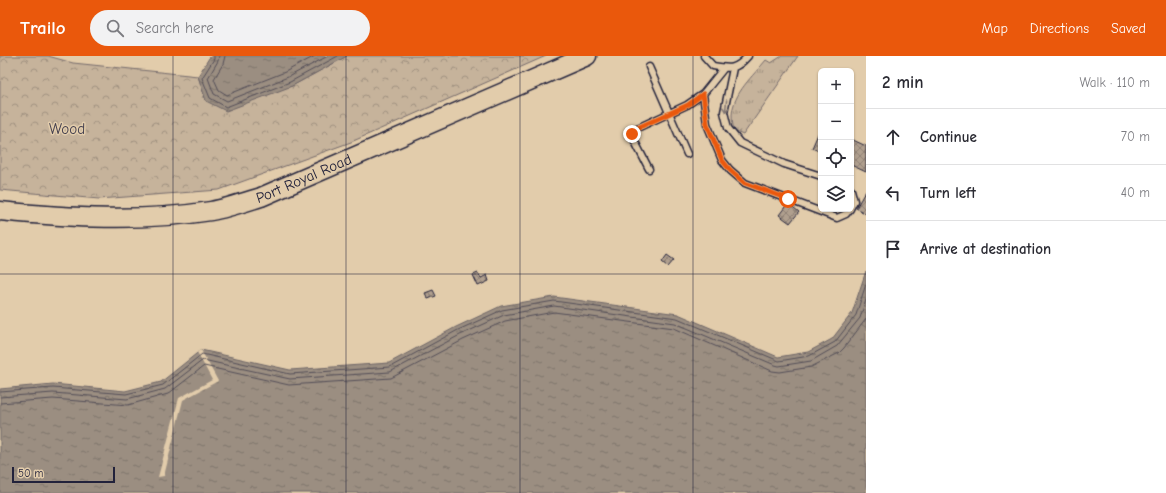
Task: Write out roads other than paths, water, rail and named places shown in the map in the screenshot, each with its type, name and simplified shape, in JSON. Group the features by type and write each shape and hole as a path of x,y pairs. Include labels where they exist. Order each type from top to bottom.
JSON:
{"main road":[{"name":"Port Royal Road","path":"0,211 31,214 126,218 188,214 237,204 261,197 587,56"}],"lane":[{"path":"704,56 713,66 724,68 733,68 742,64 748,56"},
{"path":"650,67 668,113 687,154"},
{"path":"649,169 632,134 633,130 688,105 703,94 724,68"},
{"path":"733,68 724,112 728,128 740,143 784,164 818,175"},
{"path":"703,94 707,124 722,160 730,170 745,183 818,211"},
{"path":"821,212 837,218 847,212"}],"water":[{"path":"212,56 347,56 292,86 226,111 206,101 198,76 209,58"},
{"path":"866,271 866,493 0,493 0,389 53,384 125,391 161,382 201,350 290,370 389,363 456,327 501,306 554,297 678,314 778,357 808,352 832,339 852,313"}],"park label":[{"name":"Wood","path":"67,129"}]}
